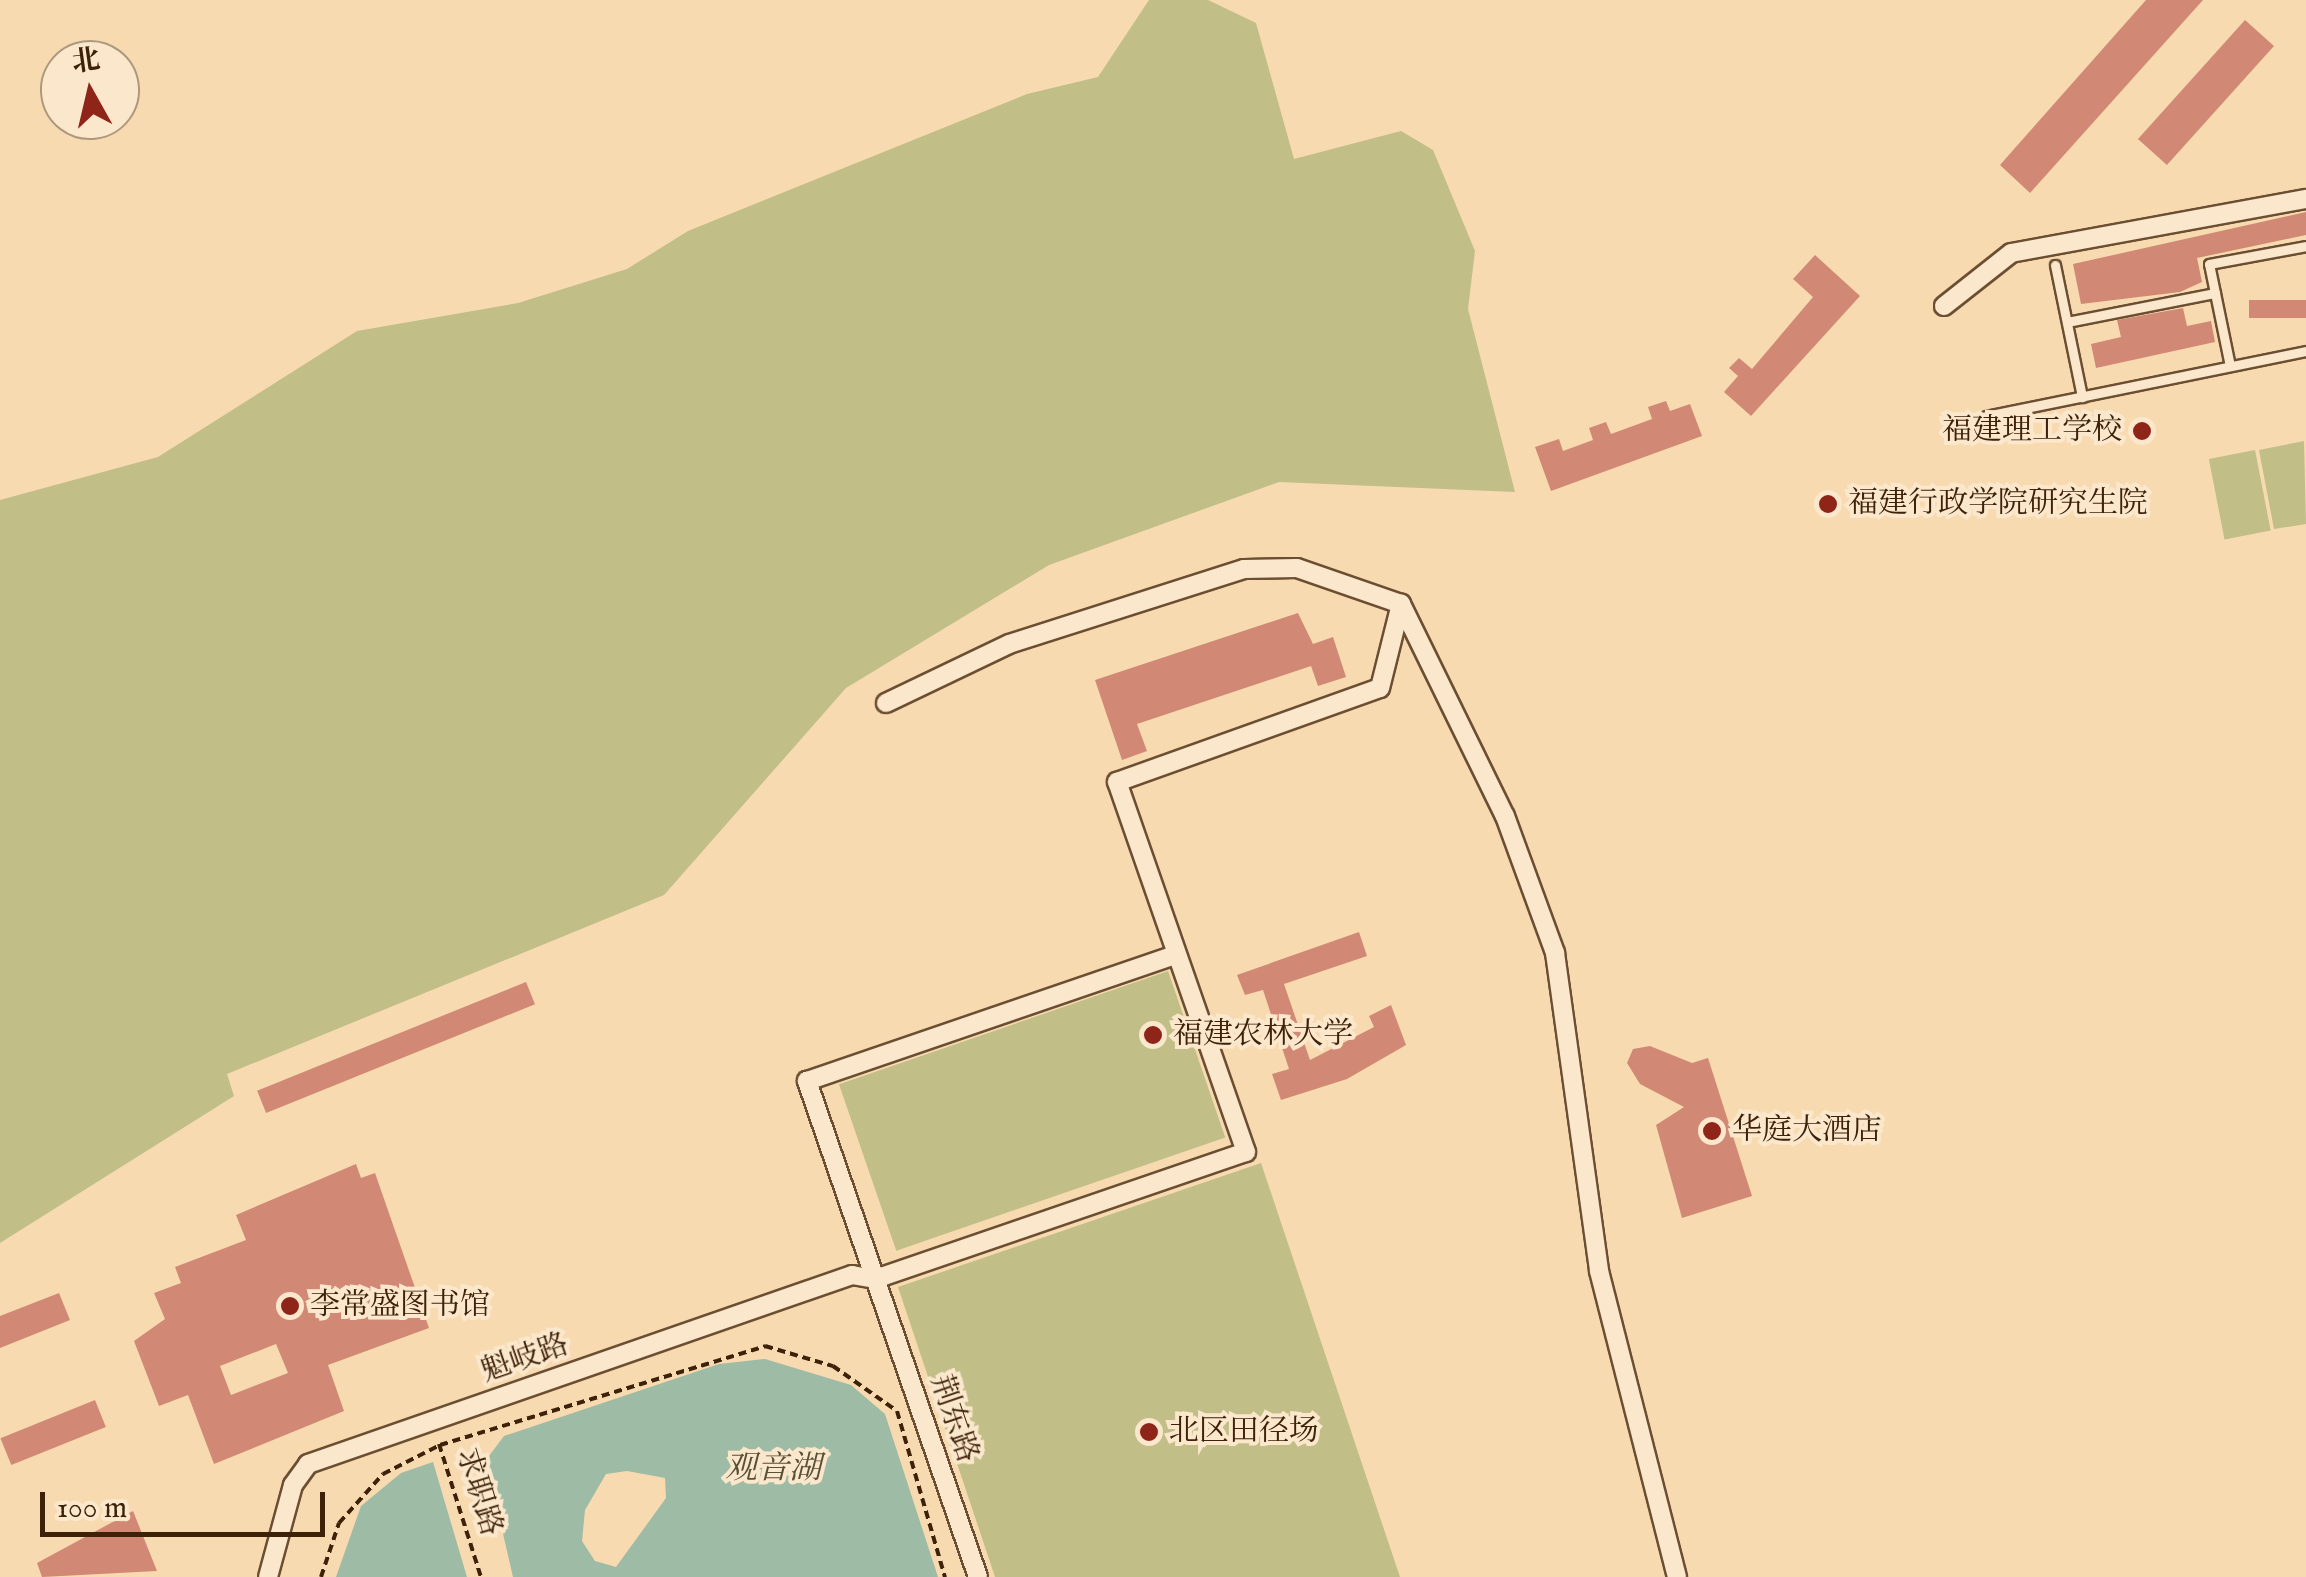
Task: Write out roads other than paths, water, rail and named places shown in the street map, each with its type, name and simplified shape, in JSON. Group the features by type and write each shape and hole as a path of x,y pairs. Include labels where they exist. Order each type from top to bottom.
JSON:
{"street":[{"path":"1944,306 2011,254 2306,198"},
{"path":"886,703 1009,644 1244,569 1297,568 1402,604 1505,816 1555,953 1599,1271 1677,1577"},
{"path":"1176,955 1117,782 1380,688 1402,604"},
{"name":"魁岐路","path":"268,1577 303,1468 430,1420 852,1275 875,1279 1246,1152 1176,955"},
{"name":"荆东路","path":"978,1577 807,1081 1176,955"}],"lane":[{"path":"2230,366 2209,264 2306,246"},
{"path":"2055,265 2082,397"},
{"path":"2067,322 2215,293"},
{"path":"1986,416 2306,351"}],"water":[{"name":"观音湖","path":"765,1359 851,1385 885,1414 938,1577 513,1577 486,1460 504,1436 719,1364","holes":["627,1471 665,1478 666,1498 616,1567 595,1561 582,1541 585,1510 606,1474"]},
{"path":"433,1462 467,1577 336,1577 361,1506 401,1473"}],"place":[{"name":"福建理工学校","path":"2142,431"},
{"name":"福建行政学院研究生院","path":"1828,504"},
{"name":"福建农林大学","path":"1153,1035"},
{"name":"华庭大酒店","path":"1712,1131"},
{"name":"李常盛图书馆","path":"290,1306"},
{"name":"北区田径场","path":"1149,1432"}]}
